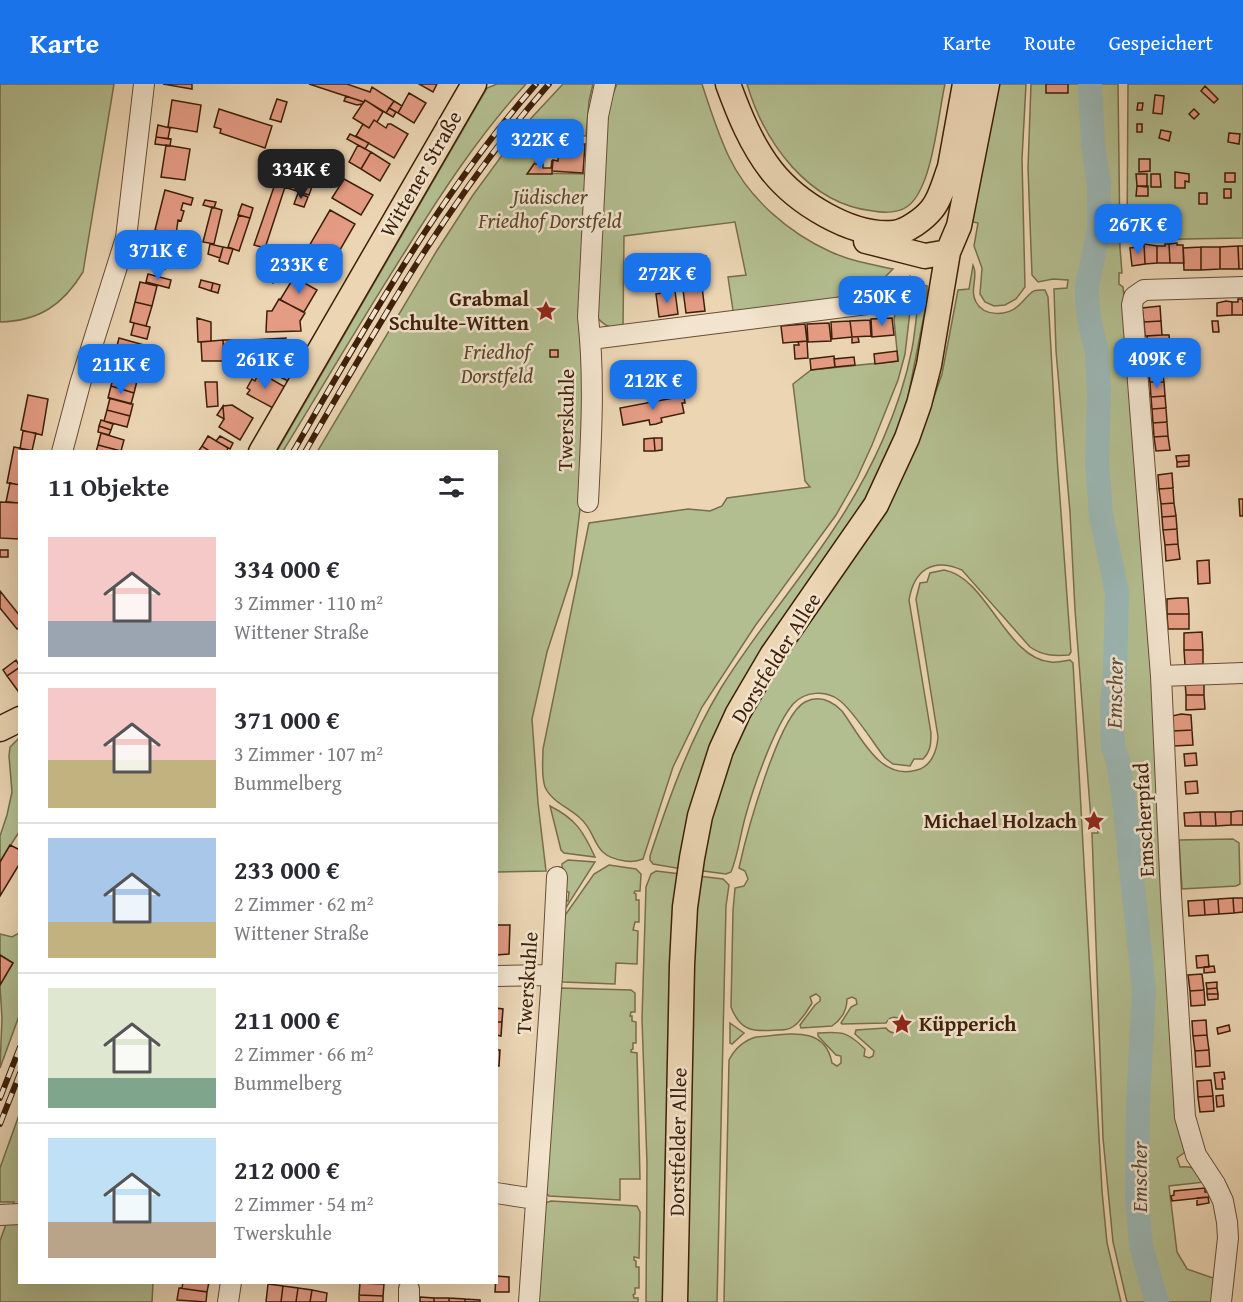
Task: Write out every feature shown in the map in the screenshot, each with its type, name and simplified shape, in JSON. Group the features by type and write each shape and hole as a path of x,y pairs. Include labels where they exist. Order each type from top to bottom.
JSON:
{"main road":[{"name":"Wittener Straße","path":"262,450 474,84"},
{"path":"719,84 738,134 749,154 768,179 805,213 838,233 884,246 925,255 948,252"},
{"path":"728,84 756,148 771,170 807,203 840,221 870,231 923,239 948,252"},
{"name":"Dorstfelder Allee","path":"948,252 942,232 950,167 965,84"},
{"name":"Dorstfelder Allee","path":"675,1302 685,918 692,858 703,807 722,750 756,681 876,505 893,471 919,404 930,365 948,252 959,226 987,84"},
{"path":"894,233 912,225 933,209 950,167"},
{"path":"0,729 18,720"}],"street":[{"path":"63,450 80,384 126,238 144,84"},
{"name":"Twerskuhle","path":"588,502 591,438 591,339 588,317 598,116 605,84"},
{"name":"Emscherpfad","path":"1221,1302 1228,1238 1227,1222 1219,1193 1196,1155 1185,1117 1171,895 1161,676 1132,305 1134,297 1144,290 1243,286"},
{"path":"591,339 883,302"},
{"path":"1161,676 1243,673"},
{"name":"Twerskuhle","path":"529,1302 557,877"},
{"path":"498,976 552,975"},
{"path":"498,1193 535,1199"},
{"path":"0,1215 18,1214"},
{"path":"228,1302 231,1284"}],"green space":[{"path":"0,84 114,84 83,272 67,294 49,309 27,318 0,322"},
{"path":"497,84 526,84 477,143 448,185 284,450 278,450 487,88"},
{"name":"Friedhof Dorstfeld","path":"563,84 593,84 586,136 553,134 528,173 590,174 580,509 572,575 547,652 532,719 546,871 498,872 498,450 318,450 436,252 473,195 522,128"},
{"path":"617,84 702,84 729,157 747,187 759,201 786,225 815,244 846,258 893,269 884,278 884,283 864,292 850,303 734,317 728,277 746,275 735,222 624,236 623,328 603,323 597,317 608,106"},
{"path":"747,84 945,84 929,167 916,197 908,206 887,212 850,206 828,196 792,167 777,148 755,106"},
{"path":"995,84 1026,84 1022,159 1025,287 1016,299 1005,305 994,306 985,302 980,294 982,268 974,246 978,223 969,221"},
{"path":"1031,84 1118,84 1122,273 1119,273 1119,284 1123,287 1128,336 1188,1150 1177,1158 1180,1167 1195,1170 1205,1182 1169,1186 1177,1252 1187,1269 1216,1279 1216,1302 1127,1302 1113,1242 1103,1138 1092,833 1098,833 1097,820 1091,820 1070,512 1056,351 1054,289 1067,288 1068,280 1053,279 1038,282 1032,275 1028,168"},
{"path":"1128,84 1243,84 1243,238 1127,240"},
{"path":"973,265 975,269 974,297 984,310 996,313 1008,312 1037,290 1045,290 1048,297 1071,652 1069,655 1049,655 1030,647 962,570 942,565 927,569 915,581 909,600 931,733 930,747 926,756 923,759 914,759 910,766 893,764 885,758 857,719 839,700 822,693 803,696 786,714 765,758 743,825 731,872 726,874 696,870 708,817 747,712 922,432 942,374 958,290 969,289"},
{"path":"910,276 913,286 905,354 898,380 857,478 836,515 755,626 702,707 673,767 643,859 627,861 606,854 596,844 586,824 548,792 543,773 543,749 589,523 688,509 710,511 722,506 727,498 810,487 805,481 793,384 811,370 898,361 894,319 895,314 903,311 906,279"},
{"path":"920,285 927,286 927,300 908,397 895,439 865,506 768,648 682,869 653,864 650,856 689,749 699,728 721,688 749,646 837,524 873,462 892,417 907,372"},
{"path":"944,570 959,576 973,587 1021,647 1035,657 1053,662 1070,660 1073,663 1102,1191 1107,1243 1121,1302 724,1302 729,1060 731,1056 743,1043 756,1037 803,1035 821,1042 828,1051 832,1063 837,1066 841,1063 841,1056 836,1055 818,1036 818,1033 833,1032 849,1036 865,1049 864,1056 869,1058 873,1056 874,1051 855,1034 856,1030 886,1028 895,1033 902,1026 899,1019 893,1017 886,1023 842,1024 851,1007 857,1004 856,999 852,997 847,999 843,1014 832,1026 801,1028 800,1025 820,1001 820,997 816,994 810,997 812,1003 802,1018 788,1029 754,1030 739,1021 731,1007 733,911 735,888 744,886 748,879 745,871 739,868 748,831 764,778 784,729 795,712 810,700 825,700 838,707 864,744 882,763 892,769 904,772 917,770 930,761 935,752 938,737 916,599 920,583 927,582 930,573"},
{"path":"18,739 18,834 0,862 0,836 12,792 10,747"},
{"path":"550,806 578,827 595,857 564,853 561,850"},
{"path":"1233,839 1239,843 1240,884 1182,889 1179,840"},
{"path":"568,860 595,862 562,914 562,900 568,901 569,892 563,891 562,864"},
{"path":"609,865 636,869 641,874 640,891 634,893 636,900 639,900 639,922 635,922 633,930 638,931 637,964 616,963 615,984 563,982 559,980 561,921 594,874"},
{"path":"656,871 723,879 729,885 726,906 717,1302 646,1302 647,1163 642,1019 646,887 651,874"},
{"path":"0,934 12,937 18,934 18,1019 0,1068 2,1018 0,985 13,963 0,955"},
{"path":"560,988 631,990 635,993 635,1012 631,1012 630,1016 632,1016 632,1021 636,1022 636,1043 633,1043 631,1052 637,1053 640,1179 620,1179 620,1200 549,1196 544,1191"},
{"path":"730,1023 744,1033 732,1044 730,1043"},
{"path":"18,1118 18,1284 153,1284 152,1302 0,1302 0,1241 14,1202 0,1202 0,1168"},
{"path":"551,1201 637,1206 640,1212 639,1258 634,1257 634,1260 636,1267 639,1267 639,1288 635,1288 633,1295 634,1298 638,1298 638,1302 538,1302 545,1203"}],"building":[{"path":"163,84 192,84 192,89"},
{"path":"309,84 347,84 370,92 372,87 394,101 386,113 365,100 364,102"},
{"path":"419,84 437,84 433,92"},
{"path":"1046,84 1068,84 1068,93 1046,93"},
{"path":"1205,86 1218,99 1214,103 1201,91"},
{"path":"409,93 426,103 414,123 398,113"},
{"path":"1155,95 1164,96 1162,114 1153,113"},
{"path":"346,96 364,102 357,105 344,101"},
{"path":"277,99 287,102 281,122 270,119"},
{"path":"172,100 201,105 197,132 168,127"},
{"path":"365,100 383,112 377,122 374,120 369,128 353,118"},
{"path":"394,101 402,106 398,113 389,108"},
{"path":"1138,103 1143,103 1142,110 1137,110"},
{"path":"389,108 396,112 393,117 386,113"},
{"path":"219,109 272,126 265,148 220,133 221,129 214,127"},
{"path":"1194,109 1199,114 1194,119 1189,114"},
{"path":"374,120 386,128 388,124 391,124 408,134 394,158 356,136 363,124 369,128"},
{"path":"1137,124 1142,124 1142,132 1137,132"},
{"path":"158,125 170,128 168,139 156,137"},
{"path":"1161,130 1171,132 1169,141 1159,138"},
{"path":"1229,133 1240,134 1239,144 1228,142"},
{"path":"350,134 369,143 365,149 347,139"},
{"path":"156,137 171,139 170,146 155,144"},
{"path":"572,140 585,144 583,173 552,171 553,160 558,161 559,143 572,144"},
{"path":"166,145 190,149 185,180 161,177"},
{"path":"358,145 371,152 361,169 349,162"},
{"path":"371,152 390,164 380,181 361,169"},
{"path":"1139,159 1150,159 1150,171 1139,172"},
{"path":"291,160 318,169 309,195 263,180 268,164 287,170"},
{"path":"552,160 552,174 527,174 534,164 543,164 543,168 551,168"},
{"path":"1175,172 1189,174 1189,182 1185,181 1185,188 1175,188"},
{"path":"1225,173 1235,173 1235,182 1225,182"},
{"path":"1136,174 1147,174 1147,187 1137,186"},
{"path":"1151,174 1160,174 1161,187 1151,187"},
{"path":"344,179 373,195 361,215 332,198"},
{"path":"275,184 285,187 265,248 254,245"},
{"path":"1137,186 1148,186 1148,196 1136,196"},
{"path":"1224,189 1231,189 1231,198 1224,198"},
{"path":"165,190 193,198 191,205 183,203 181,210 184,211 181,221 178,220 176,235 155,230"},
{"path":"298,193 308,197 304,207 294,204"},
{"path":"1199,193 1207,193 1207,204 1199,204"},
{"path":"205,200 216,202 214,208 203,205"},
{"path":"242,204 253,208 250,218 238,215"},
{"path":"212,207 222,210 214,244 203,242"},
{"path":"330,210 355,224 326,274 301,260"},
{"path":"239,215 250,218 239,251 228,247"},
{"path":"1155,221 1161,221 1161,227 1155,228"},
{"path":"155,230 174,235 165,269 145,264"},
{"path":"174,235 193,239 190,250 172,245"},
{"path":"1177,243 1177,245 1183,245 1184,263 1170,263 1169,244"},
{"path":"210,244 223,247 220,258 208,254"},
{"path":"1137,244 1144,244 1145,264 1132,266 1130,248 1137,247"},
{"path":"1144,244 1157,246 1157,263 1145,264"},
{"path":"1169,244 1170,263 1157,263 1157,246 1165,246"},
{"path":"1238,246 1243,246 1243,269 1239,269"},
{"path":"1238,246 1239,269 1220,269 1220,247"},
{"path":"223,247 233,249 228,264 219,261"},
{"path":"1201,247 1201,270 1184,270 1183,248"},
{"path":"1201,247 1220,247 1220,269 1201,270"},
{"path":"706,256 707,260 688,263 687,258"},
{"path":"276,264 286,269 283,275 273,269"},
{"path":"268,267 279,272 273,283 262,277"},
{"path":"148,274 171,280 169,288 146,282"},
{"path":"689,275 690,289 683,290 681,276"},
{"path":"294,277 317,290 304,312 280,300"},
{"path":"201,280 213,283 211,291 199,287"},
{"path":"140,282 157,286 152,306 135,302"},
{"path":"213,283 220,285 218,293 211,291"},
{"path":"675,283 675,291 664,292 662,285"},
{"path":"702,287 705,311 686,313 683,290"},
{"path":"675,291 678,314 659,317 656,294"},
{"path":"279,299 305,313 300,321 301,331 266,332 267,311 272,311"},
{"path":"1238,299 1242,299 1243,302 1243,315 1232,315 1232,302 1238,302"},
{"path":"135,302 152,306 146,326 130,322"},
{"path":"1232,302 1232,315 1217,316 1217,303"},
{"path":"1160,306 1161,321 1144,322 1142,308"},
{"path":"197,318 211,322 211,341 198,342"},
{"path":"892,318 894,335 872,337 871,319"},
{"path":"870,320 871,336 852,337 850,321"},
{"path":"850,321 852,337 832,339 831,322"},
{"path":"1161,321 1162,335 1145,336 1144,322"},
{"path":"1212,321 1218,321 1219,332 1213,332"},
{"path":"134,323 150,327 147,339 131,335"},
{"path":"829,323 831,341 808,342 807,324"},
{"path":"805,324 807,341 783,343 781,326"},
{"path":"1169,335 1171,354 1149,356 1147,336"},
{"path":"852,337 858,337 859,342 852,343"},
{"path":"119,338 144,345 141,357 116,350"},
{"path":"286,338 282,350 300,360 288,381 270,372 272,369 264,364 266,360 263,358 269,349 250,350 249,340"},
{"path":"223,340 249,340 250,355 224,356"},
{"path":"223,340 224,361 202,361 201,342"},
{"path":"807,341 808,358 795,359 794,345"},
{"path":"116,350 141,357 138,368 113,362"},
{"path":"550,350 558,350 558,357 550,357"},
{"path":"897,351 898,361 875,364 874,354"},
{"path":"1186,355 1187,359 1174,360 1174,356"},
{"path":"224,356 230,356 230,366 224,366"},
{"path":"834,356 835,367 811,370 810,359"},
{"path":"854,357 855,365 835,367 834,359"},
{"path":"1187,359 1187,367 1175,367 1174,360"},
{"path":"113,368 124,371 123,377 111,374"},
{"path":"1162,368 1164,382 1150,382 1148,369"},
{"path":"259,372 285,387 273,408 247,394 250,390 247,388 252,379 255,381"},
{"path":"114,375 137,381 134,393 111,386"},
{"path":"205,382 217,382 218,406 207,407"},
{"path":"1150,382 1164,382 1165,396 1151,397"},
{"path":"111,386 134,393 131,404 108,398"},
{"path":"28,395 48,399 42,435 21,430"},
{"path":"684,396 685,403 682,403 684,413 661,418 662,422 656,424 650,425 649,420 623,425 620,408"},
{"path":"1165,396 1166,408 1152,409 1151,397"},
{"path":"110,398 133,404 130,416 107,410"},
{"path":"232,405 253,418 240,440 219,427 224,419 223,406"},
{"path":"223,406 224,419 217,415"},
{"path":"1166,408 1167,422 1153,423 1152,409"},
{"path":"107,410 130,416 127,427 104,421"},
{"path":"101,420 113,424 111,430 99,426"},
{"path":"1167,422 1168,436 1154,437 1153,423"},
{"path":"99,426 111,430 109,435 98,432"},
{"path":"23,431 36,433 32,450 20,449"},
{"path":"101,433 124,440 121,450 98,445"},
{"path":"208,436 228,448 227,450 208,450 202,446"},
{"path":"220,436 233,443 230,449 216,441"},
{"path":"1168,436 1170,450 1156,451 1154,437"},
{"path":"654,438 655,451 644,451 644,439"},
{"path":"654,438 662,438 662,450 655,451"},
{"path":"98,445 117,450 97,450"},
{"path":"14,447 29,450 18,450 18,485 7,483"},
{"path":"1189,455 1189,461 1177,462 1176,456"},
{"path":"1189,461 1189,466 1177,467 1177,462"},
{"path":"1172,473 1173,488 1159,489 1158,475"},
{"path":"10,483 18,485 18,503 6,502"},
{"path":"1173,488 1174,503 1161,504 1159,489"},
{"path":"1239,499 1243,499 1243,516 1240,516"},
{"path":"0,502 18,503 18,539 0,538"},
{"path":"1174,503 1176,516 1162,517 1161,504"},
{"path":"1176,516 1177,529 1163,530 1162,517"},
{"path":"1177,529 1178,544 1165,545 1163,530"},
{"path":"1178,544 1180,559 1166,561 1165,545"},
{"path":"0,550 8,550 8,557 0,557"},
{"path":"1209,560 1210,583 1198,584 1197,561"},
{"path":"0,591 18,614 18,628 17,629 0,608"},
{"path":"1188,598 1189,614 1167,614 1167,599"},
{"path":"1167,614 1189,614 1189,629 1168,629"},
{"path":"1202,632 1203,650 1184,650 1184,633"},
{"path":"1184,650 1203,650 1203,664 1185,665"},
{"path":"16,660 18,668 7,676 3,670"},
{"path":"18,668 18,691 7,676"},
{"path":"1204,680 1204,695 1186,695 1185,681"},
{"path":"1186,695 1204,695 1205,709 1186,710"},
{"path":"1191,715 1192,730 1173,731 1172,716"},
{"path":"1192,730 1193,745 1174,746 1173,731"},
{"path":"1196,753 1197,765 1185,766 1184,754"},
{"path":"1197,781 1198,793 1186,794 1185,782"},
{"path":"1243,811 1243,825 1231,825 1231,812"},
{"path":"1200,812 1215,812 1216,826 1201,826"},
{"path":"1200,812 1201,826 1185,826 1184,813"},
{"path":"1215,812 1231,812 1231,825 1216,826"},
{"path":"10,845 18,849 18,866 0,896 0,862"},
{"path":"1233,898 1234,913 1219,914 1218,899"},
{"path":"1233,898 1243,898 1243,912 1234,913"},
{"path":"1218,899 1219,914 1205,915 1204,900"},
{"path":"1204,900 1205,915 1189,916 1188,901"},
{"path":"498,925 510,925 509,954 498,955"},
{"path":"0,955 13,963 0,985"},
{"path":"1208,955 1209,967 1197,968 1196,956"},
{"path":"1214,966 1215,972 1204,973 1204,967"},
{"path":"1202,974 1204,990 1190,991 1188,975"},
{"path":"1217,982 1217,988 1207,989 1206,983"},
{"path":"1217,988 1218,994 1207,994 1207,989"},
{"path":"1204,990 1205,1005 1191,1006 1190,991"},
{"path":"1207,994 1218,994 1218,999 1208,1000"},
{"path":"498,1008 503,1009 502,1022 498,1022"},
{"path":"1206,1020 1207,1035 1193,1036 1192,1021"},
{"path":"498,1022 502,1022 501,1036 498,1035"},
{"path":"1229,1025 1230,1031 1218,1034 1217,1028"},
{"path":"1207,1035 1209,1050 1195,1051 1193,1036"},
{"path":"498,1050 500,1050 499,1066"},
{"path":"1209,1050 1210,1066 1196,1067 1195,1051"},
{"path":"1224,1072 1223,1089 1216,1089 1214,1073"},
{"path":"1211,1080 1213,1096 1198,1097 1197,1081"},
{"path":"1223,1095 1224,1106 1217,1107 1216,1096"},
{"path":"1213,1096 1214,1111 1200,1112 1198,1097"},
{"path":"1205,1188 1205,1192 1209,1192 1209,1197 1172,1201 1171,1196 1174,1195 1174,1191"},
{"path":"1208,1197 1209,1203 1197,1205 1197,1198"},
{"path":"498,1276 509,1277 509,1292 495,1292"},
{"path":"183,1284 209,1284 207,1292 179,1288 182,1288"},
{"path":"268,1284 283,1286 281,1302 266,1302"},
{"path":"360,1284 384,1284 383,1296 359,1295"},
{"path":"283,1286 298,1288 296,1302 281,1302"},
{"path":"179,1288 207,1292 206,1302 177,1300"},
{"path":"298,1288 312,1290 310,1302 296,1302"},
{"path":"312,1290 327,1293 326,1302 310,1302"},
{"path":"359,1295 383,1296 383,1302 359,1302"},
{"path":"420,1297 434,1298 434,1302 420,1302"},
{"path":"434,1298 449,1298 449,1302 434,1302"},
{"path":"449,1298 465,1299 465,1302 449,1302"},
{"path":"465,1299 480,1300 480,1302 465,1302"}],"waterway":[{"name":"Emscher","path":"1090,84 1093,144 1099,186 1099,230 1087,286 1087,300 1097,352 1099,396 1097,462 1101,515 1117,593 1112,704 1113,748 1118,760 1123,793 1144,990 1138,1103 1137,1199 1141,1246 1157,1302"}],"railway":[{"path":"294,450 377,309 436,215 501,126 536,84"},
{"path":"306,450 389,309 448,215 513,126 549,84"},
{"path":"0,1098 18,1052"},
{"path":"0,1124 18,1078"}],"place":[{"name":"Grabmal Schulte-Witten","path":"546,311"},
{"name":"Michael Holzach","path":"1094,821"},
{"name":"Küpperich","path":"902,1024"}],"park label":[{"name":"Jüdischer Friedhof Dorstfeld","path":"550,209"}]}
